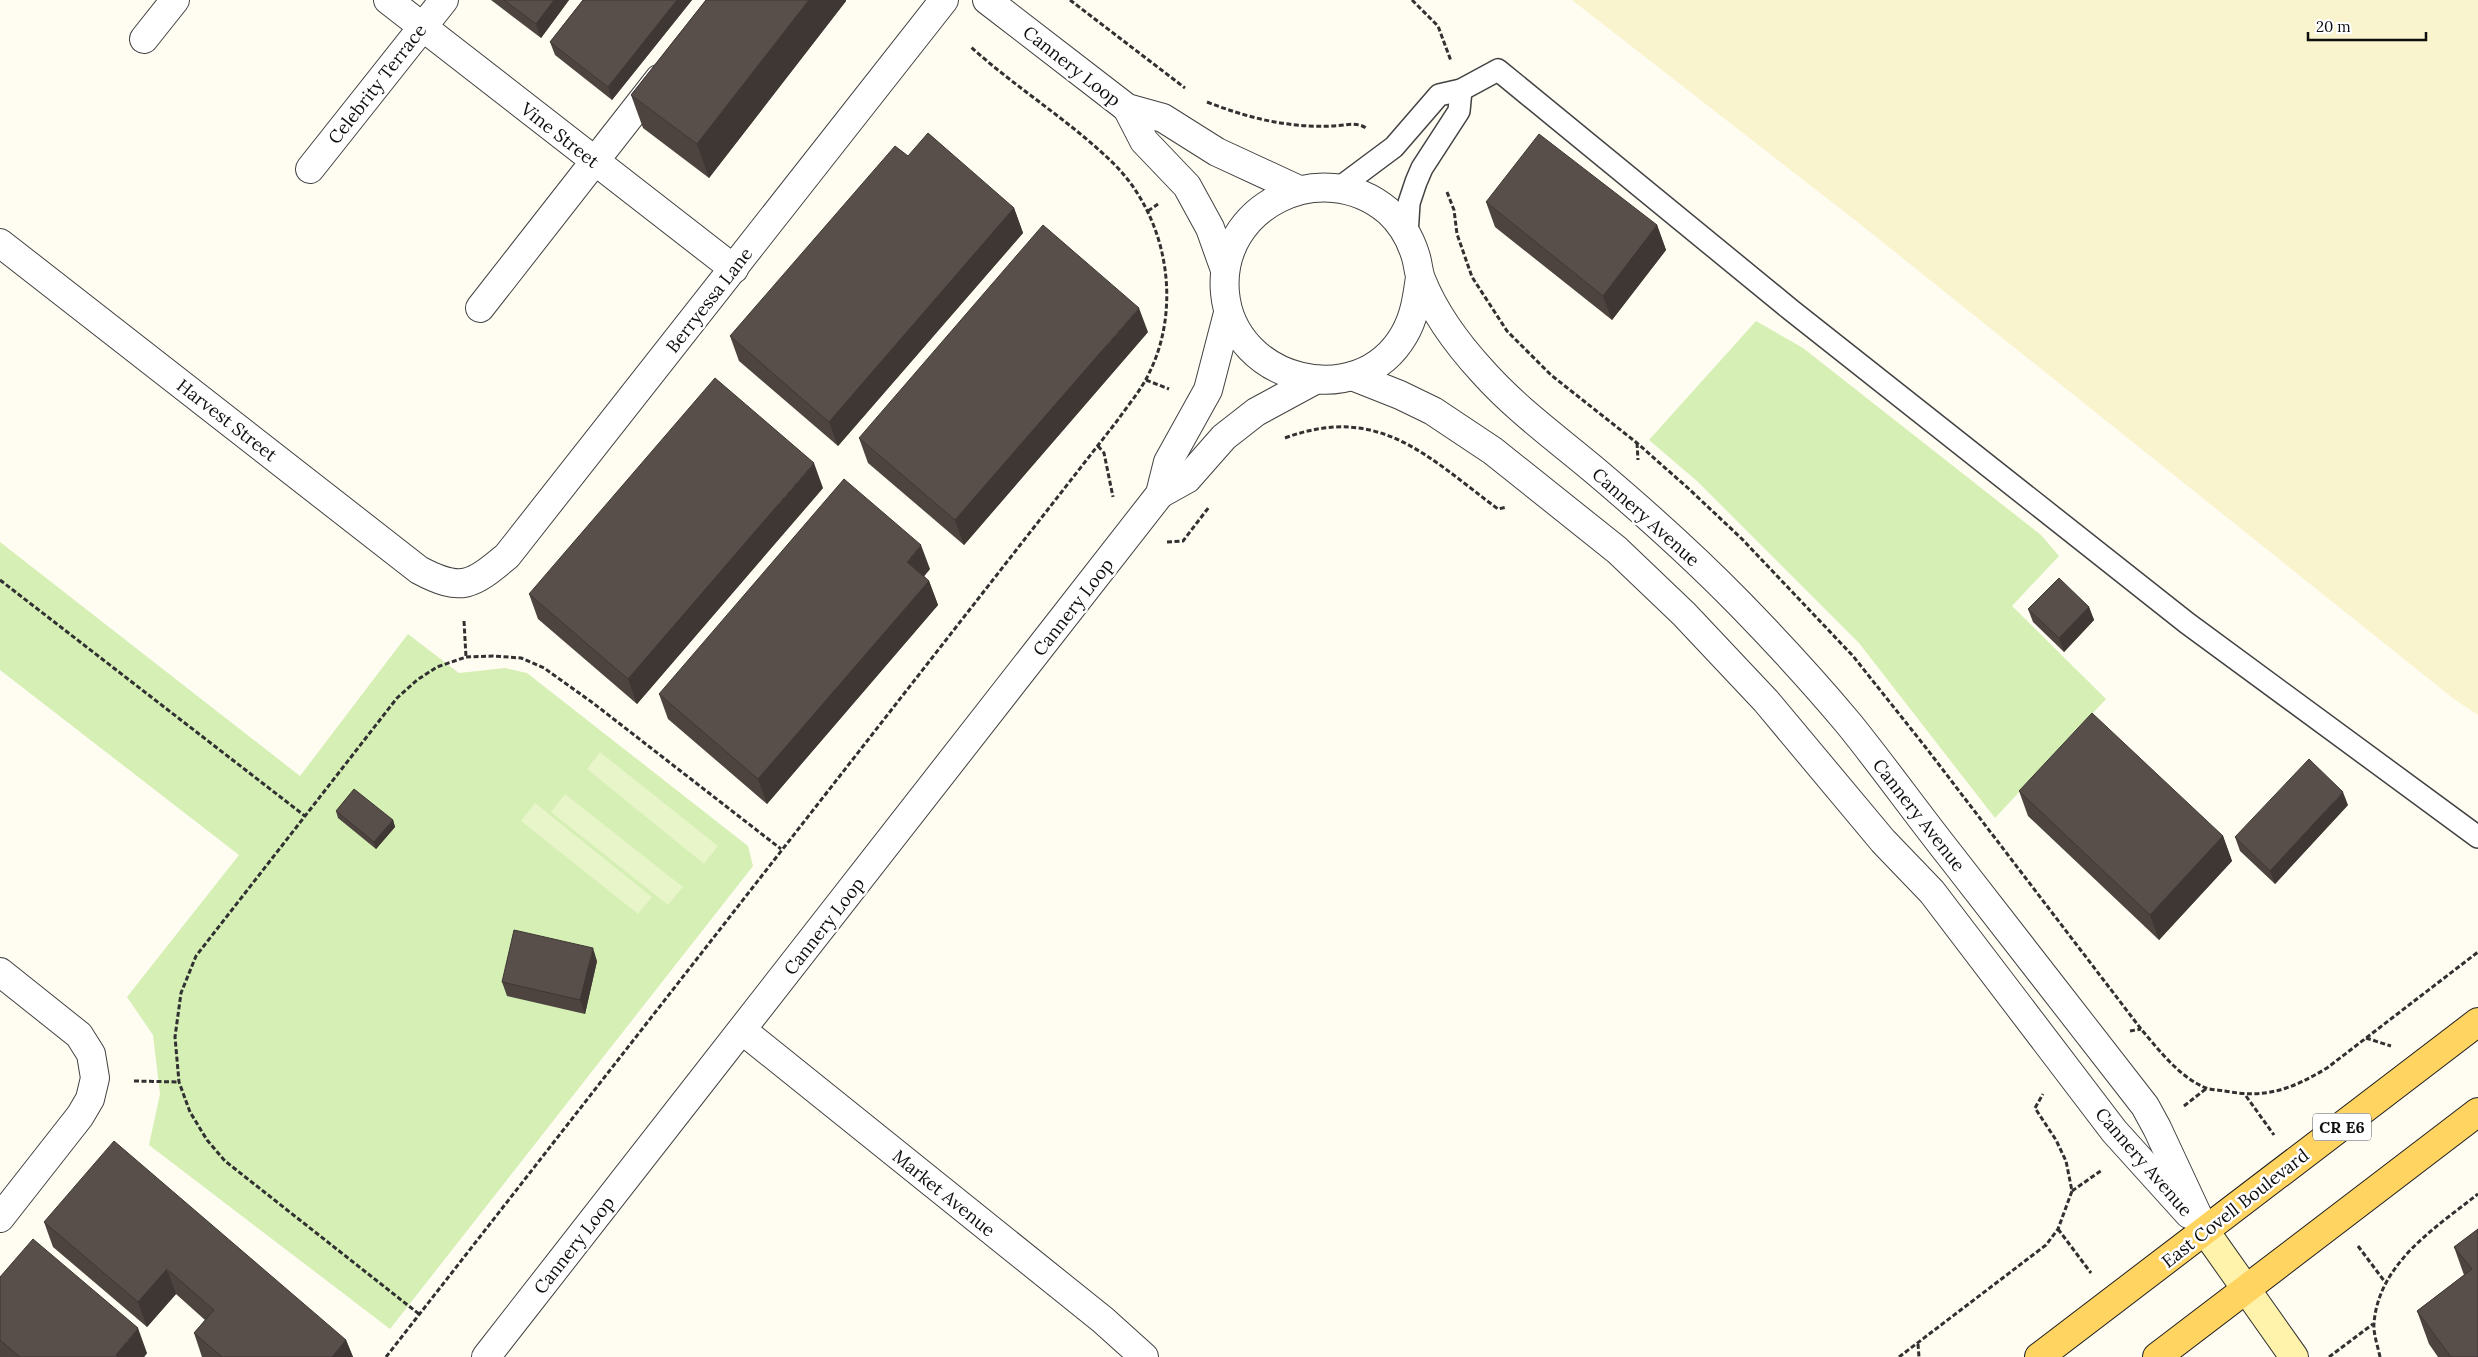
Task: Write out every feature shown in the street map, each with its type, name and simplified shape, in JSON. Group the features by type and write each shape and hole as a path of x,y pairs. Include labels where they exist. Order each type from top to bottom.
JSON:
{"main road":[{"name":"East Covell Boulevard","path":"2039,1357 2478,1022"},
{"path":"2157,1357 2478,1112"}],"street":[{"path":"144,39 175,0"},
{"name":"Vine Street","path":"388,0 734,269"},
{"name":"Celebrity Terrace","path":"310,169 444,0"},
{"name":"Berryessa Lane","path":"460,585 480,578 507,556 944,0"},
{"name":"Cannery Loop","path":"987,0 1127,108 1163,118 1217,152 1297,189"},
{"path":"480,308 673,62"},
{"path":"1127,108 1144,141 1187,186 1210,228 1225,270"},
{"path":"1318,186 1339,188 1366,196 1389,212 1407,235 1416,255 1420,277 1416,309 1402,338 1380,361 1352,376 1315,380 1285,373 1258,357 1239,333 1228,313 1224,289 1225,270 1234,244 1249,220 1271,201 1297,189 1318,186"},
{"name":"Harvest Street","path":"0,243 419,570 438,580 460,585"},
{"name":"Cannery Avenue","path":"1420,277 1444,321 1482,371 1508,398 1660,526 1738,603 1851,727 2144,1106 2157,1128 2205,1231"},
{"path":"1160,494 1168,462 1208,390 1228,313"},
{"name":"Cannery Avenue","path":"1352,376 1400,395 1433,411 1494,452 1617,550 1684,614 1766,701 1883,841 1932,892 2114,1131 2205,1231"},
{"path":"1160,494 1186,479 1224,438 1256,412 1315,380"},
{"name":"Cannery Loop","path":"486,1357 1160,494"},
{"path":"0,972 79,1035 91,1054 95,1078 90,1099 80,1116 0,1218"},
{"name":"Market Avenue","path":"742,1030 1103,1320 1144,1357"},
{"path":"2205,1231 2294,1357"}],"lane":[{"path":"1339,188 1394,146 1438,95 1461,90 1498,70 1791,310 2186,623 2478,837"},
{"path":"1407,235 1409,203 1416,182 1422,168 1459,111 1461,90"}],"path":[{"path":"1070,0 1190,91"},
{"path":"1412,0 1438,26 1461,90"},
{"path":"386,1357 781,849 1098,446 1146,380 1158,352 1166,324 1167,298 1163,257 1148,211 1138,192 1112,162 971,47"},
{"path":"1205,102 1234,113 1271,122 1325,126 1353,124 1362,125 1369,130"},
{"path":"1441,186 1450,196 1457,234 1472,277 1507,331 1551,375 1638,443 1690,489 1748,546 1853,656 1934,757 2165,1058 2188,1077 2207,1088 2246,1095 2278,1092 2312,1077 2478,952"},
{"path":"1146,380 1178,392"},
{"path":"1278,442 1313,429 1338,426 1369,429 1388,434 1414,446 1498,509"},
{"path":"1098,446 1104,453 1121,544"},
{"path":"0,580 305,816"},
{"path":"464,621 466,656"},
{"path":"419,1314 225,1161 207,1140 190,1112 180,1082 175,1037 181,993 196,956 397,698 416,680 437,667 466,656 521,658 544,668 593,703 781,849"},
{"path":"134,1081 180,1082"},
{"path":"2182,1108 2207,1088"},
{"path":"2246,1095 2271,1131"},
{"path":"1899,1357 2046,1245 2058,1229 2072,1191 2066,1160 2056,1140 2034,1108"},
{"path":"2072,1191 2101,1171"},
{"path":"2380,1357 2373,1324 2385,1282 2401,1260 2427,1233 2478,1194"},
{"path":"2058,1229 2081,1259"},
{"path":"2364,1253 2385,1282"},
{"path":"2329,1357 2373,1324"},
{"path":"1918,1343 1919,1357"}],"shaded area":[{"path":"1572,0 2478,0 2478,715 2454,699 1855,220"}],"green space":[{"path":"1756,321 1803,348 2041,535 2059,556 2012,606 2106,699 1995,818 1859,643 1697,481 1649,440"},
{"path":"0,542 300,776 408,634 459,673 505,668 527,673 748,846 753,866 390,1329 149,1145 160,1094 153,1035 127,997 239,855 0,670"},
{"path":"600,752 718,846 704,864 587,769"},
{"path":"565,794 683,887 668,905 551,812"},
{"path":"535,803 652,897 638,914 521,821"}],"building":[{"path":"504,0 554,0 536,24"},
{"path":"583,0 677,0 608,87 550,42"},
{"path":"706,0 809,0 697,144 631,95"},
{"path":"928,133 1014,208 829,422 730,336 895,146 908,156"},
{"path":"1539,134 1657,225 1603,296 1486,202"},
{"path":"1043,225 1139,308 955,520 859,438"},
{"path":"715,378 814,463 628,679 529,594"},
{"path":"844,479 921,545 907,562 929,581 758,779 659,694"},
{"path":"2059,578 2089,607 2059,638 2028,609"},
{"path":"2092,713 2223,836 2150,915 2019,791"},
{"path":"2309,759 2343,792 2270,871 2235,837"},
{"path":"354,789 393,820 374,842 336,811"},
{"path":"514,930 593,948 580,1000 502,982"},
{"path":"114,1141 346,1340 332,1357 222,1357 194,1333 214,1310 167,1269 138,1302 44,1222"},
{"path":"2478,1229 2478,1357 2451,1357 2417,1311 2472,1269 2454,1247"},
{"path":"33,1239 138,1328 116,1355 119,1357 20,1357 0,1340 0,1277"}]}
